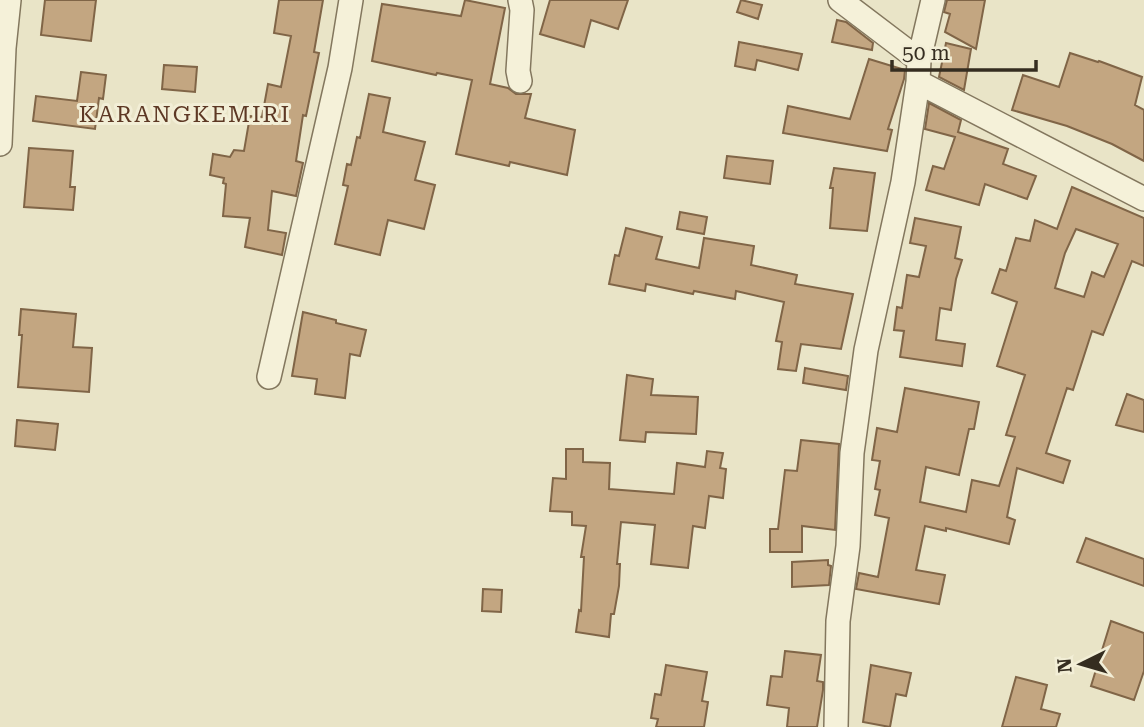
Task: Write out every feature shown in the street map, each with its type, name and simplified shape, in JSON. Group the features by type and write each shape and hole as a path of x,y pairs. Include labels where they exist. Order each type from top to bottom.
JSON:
{"street":[{"path":"0,144 9,0"},
{"path":"269,377 340,68 351,0"},
{"path":"520,0 520,81"},
{"path":"840,0 919,71 1144,199"},
{"path":"836,727 838,621 848,546 852,453 866,350 895,223 933,0"}],"building":[{"path":"45,0 96,0 91,41 41,35"},
{"path":"279,0 323,0 314,52 319,53 306,116 303,115 296,161 303,163 296,196 272,191 268,230 286,233 282,255 245,247 250,218 223,216 226,184 223,183 224,178 210,175 213,154 230,157 234,150 244,151 250,116 262,117 268,84 281,87 291,36 274,33"},
{"path":"465,0 505,8 490,84 508,88 516,94 531,94 525,118 575,130 567,175 510,162 509,166 456,154 472,80 372,61 382,4 461,16"},
{"path":"550,0 628,0 618,29 591,20 584,47 540,34"},
{"path":"741,0 762,5 758,19 737,12"},
{"path":"947,0 985,0 976,49 945,32 950,14 944,12"},
{"path":"837,20 846,22 873,43 872,50 832,42"},
{"path":"739,42 802,54 798,70 757,60 755,70 735,66"},
{"path":"946,43 971,49 964,90 939,77"},
{"path":"1070,53 1142,77 1135,105 1144,110 1144,161 1112,144 1067,126 1012,110 1023,75 1059,87"},
{"path":"869,59 905,70 888,129 892,130 887,151 783,133 788,106 850,119"},
{"path":"164,65 197,67 195,92 162,89"},
{"path":"81,72 106,75 103,99 99,98 95,129 33,121 36,96 77,101"},
{"path":"369,94 390,98 383,132 425,142 415,180 435,185 424,229 388,220 380,255 335,244 348,186 343,185 347,164 351,165 357,137 360,138"},
{"path":"929,103 961,120 958,132 1008,149 1003,164 1036,176 1027,199 985,184 979,205 926,190 933,166 944,169 955,137 925,129"},
{"path":"29,148 73,151 70,187 75,187 73,210 24,207"},
{"path":"727,156 773,161 770,184 724,178"},
{"path":"834,168 875,173 867,231 830,228 833,188 830,188"},
{"path":"1072,187 1144,218 1144,266 1132,261 1103,335 1092,331 1073,390 1067,388 1046,453 1070,461 1063,483 1017,468 1007,517 1015,520 1009,544 946,528 946,531 925,526 916,570 945,575 939,604 856,589 859,573 878,577 889,518 875,515 880,490 875,489 880,461 872,460 877,428 897,432 905,388 979,402 974,429 969,429 959,475 926,467 920,502 966,512 972,480 999,486 1015,437 1006,435 1025,375 997,366 1017,302 992,293 1000,269 1006,271 1016,238 1030,241 1035,220 1057,229","holes":["1076,229 1118,244 1104,277 1092,272 1084,297 1055,288 1065,253"]},
{"path":"680,212 707,217 704,234 677,229"},
{"path":"915,218 961,227 955,258 962,260 951,310 940,308 936,340 965,344 962,366 900,357 904,331 894,330 897,307 902,308 907,275 919,277 926,246 910,243"},
{"path":"626,228 662,237 656,259 699,268 704,238 754,246 751,265 797,275 795,284 853,294 841,349 801,344 796,371 778,369 782,342 776,341 784,302 736,291 735,299 646,284 645,291 609,284 615,255 619,256"},
{"path":"21,309 76,314 73,347 92,348 89,392 18,387"},
{"path":"303,312 366,330 360,356 350,354 345,398 315,394 317,379 292,376"},
{"path":"805,368 848,376 846,390 803,383"},
{"path":"627,375 653,379 651,395 698,397 696,434 646,432 645,442 620,440"},
{"path":"1127,394 1144,400 1144,432 1116,425"},
{"path":"17,420 58,424 55,450 15,446"},
{"path":"801,440 839,444 835,530 802,526 802,552 770,552 770,529 778,529 785,470 797,471"},
{"path":"566,449 583,449 583,462 610,463 609,489 674,494 677,463 705,467 707,451 723,453 720,468 726,469 723,498 709,496 705,528 693,526 688,568 651,564 655,525 621,522 617,564 620,564 619,586 614,614 611,614 609,637 576,632 579,610 581,611 584,557 581,557 586,526 572,525 572,512 550,511 553,478 566,479"},
{"path":"1086,538 1144,559 1144,586 1077,562"},
{"path":"828,560 828,565 831,566 829,585 792,587 792,562"},
{"path":"483,589 502,590 501,612 482,611"},
{"path":"1111,621 1144,633 1144,671 1134,700 1091,686"},
{"path":"785,651 821,655 817,681 823,682 823,690 817,727 787,727 789,708 767,705 771,676 782,677"},
{"path":"666,665 707,672 702,701 708,702 704,727 656,727 658,719 651,718 655,694 661,695"},
{"path":"871,665 911,673 906,696 896,694 890,727 863,722"},
{"path":"1016,677 1047,685 1041,709 1060,714 1056,727 1002,727"}],"district":[{"name":"KARANGKEMIRI","path":"185,114"}]}
